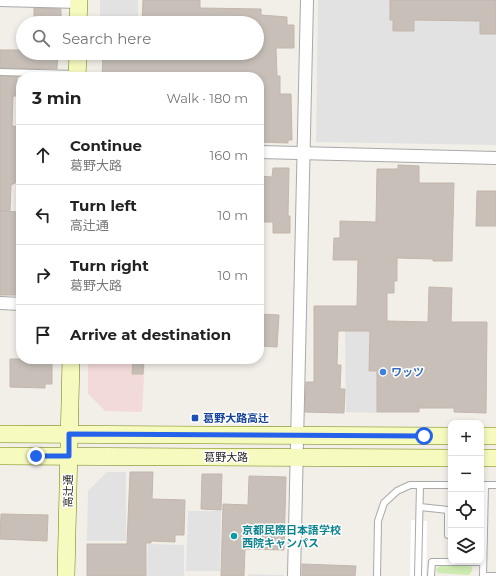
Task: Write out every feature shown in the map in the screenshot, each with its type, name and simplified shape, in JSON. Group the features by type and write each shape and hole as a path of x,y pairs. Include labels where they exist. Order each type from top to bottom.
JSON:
{"street":[{"path":"0,0 79,1 78,16"},
{"path":"294,576 307,0"},
{"path":"77,72 78,60"},
{"path":"264,152 496,158"},
{"path":"0,303 16,304"},
{"name":"高辻通","path":"66,576 71,364"},
{"name":"葛野大路","path":"0,434 448,436"},
{"path":"423,458 424,436"},
{"path":"484,436 496,436"},
{"name":"葛野大路","path":"0,456 448,458"},
{"path":"484,458 496,458"}],"lane":[{"path":"0,72 16,73"},
{"path":"377,576 378,521 384,504 397,491 410,485 448,485"},
{"path":"418,576 420,485"},
{"path":"484,485 496,485"},
{"path":"482,528 483,492"},
{"path":"420,507 448,510 448,528"},
{"path":"431,576 432,562 448,562"},
{"path":"483,564 483,576 496,576"}],"shaded area":[{"path":"100,0 138,0 138,16 100,16"},
{"path":"318,0 496,0 496,145 316,142"},
{"path":"345,331 370,331 369,370 377,371 377,413 346,412"},
{"path":"88,364 145,364 142,412 105,411 88,394"},
{"path":"107,472 126,472 126,541 87,541 88,491"},
{"path":"188,511 221,511 220,571 186,571"},
{"path":"148,544 184,545 184,576 147,576"},
{"path":"248,574 284,575 284,576 248,576"}],"green space":[{"path":"440,566 469,566 472,567 472,571 469,575 438,573 436,569"}],"pier":[{"path":"411,520 427,521 426,576 410,576"}],"building":[{"path":"143,0 200,0 200,8 261,9 261,15 287,17 287,25 294,25 294,48 276,48 277,76 280,76 280,94 291,94 292,140 288,140 288,143 264,142 264,72 102,72 103,60 264,60 264,16 142,16"},
{"path":"390,0 496,0 496,34 480,34 480,21 414,20 414,31 393,31 393,20 390,20"},
{"path":"34,8 61,9 61,16 34,16"},
{"path":"0,50 16,50 16,60 58,60 57,69 0,68"},
{"path":"0,76 16,77 16,96 13,96 12,126 16,126 16,182 11,185 10,211 0,211"},
{"path":"398,165 419,166 419,183 454,183 452,261 397,258 397,281 394,281 394,293 387,293 387,321 428,322 429,287 452,288 451,322 487,322 486,413 454,412 454,408 419,408 419,412 377,412 377,371 369,371 370,331 338,331 337,365 341,365 340,389 345,389 344,413 305,412 306,382 314,382 314,306 357,306 358,260 333,260 334,238 340,238 340,221 376,222 377,169 398,169"},
{"path":"273,168 289,168 288,216 290,216 290,233 273,233 273,222 264,222 264,176 272,177"},
{"path":"477,191 496,191 496,226 476,226"},
{"path":"0,211 16,212 16,295 0,295"},
{"path":"264,314 279,315 277,347 264,346"},
{"path":"10,359 16,359 16,364 52,364 52,384 45,384 45,388 10,387"},
{"path":"133,364 144,364 143,374 132,374"},
{"path":"130,472 153,472 152,499 185,500 184,535 175,535 175,542 151,541 151,543 146,543 146,576 87,576 87,544 127,544"},
{"path":"202,474 222,474 221,510 201,509"},
{"path":"249,476 286,477 284,550 245,549 244,576 221,576 223,504 248,505"},
{"path":"1,514 48,515 47,541 0,539"},
{"path":"302,564 356,566 355,576 302,576"}],"place":[{"name":"ワッツ","path":"383,372"},
{"name":"葛野大路高辻","path":"195,418"},
{"name":"京都民際日本語学校 西院キャンパス","path":"234,536"}],"route":[{"path":"36,456 69,456 69,434 424,436"}]}
